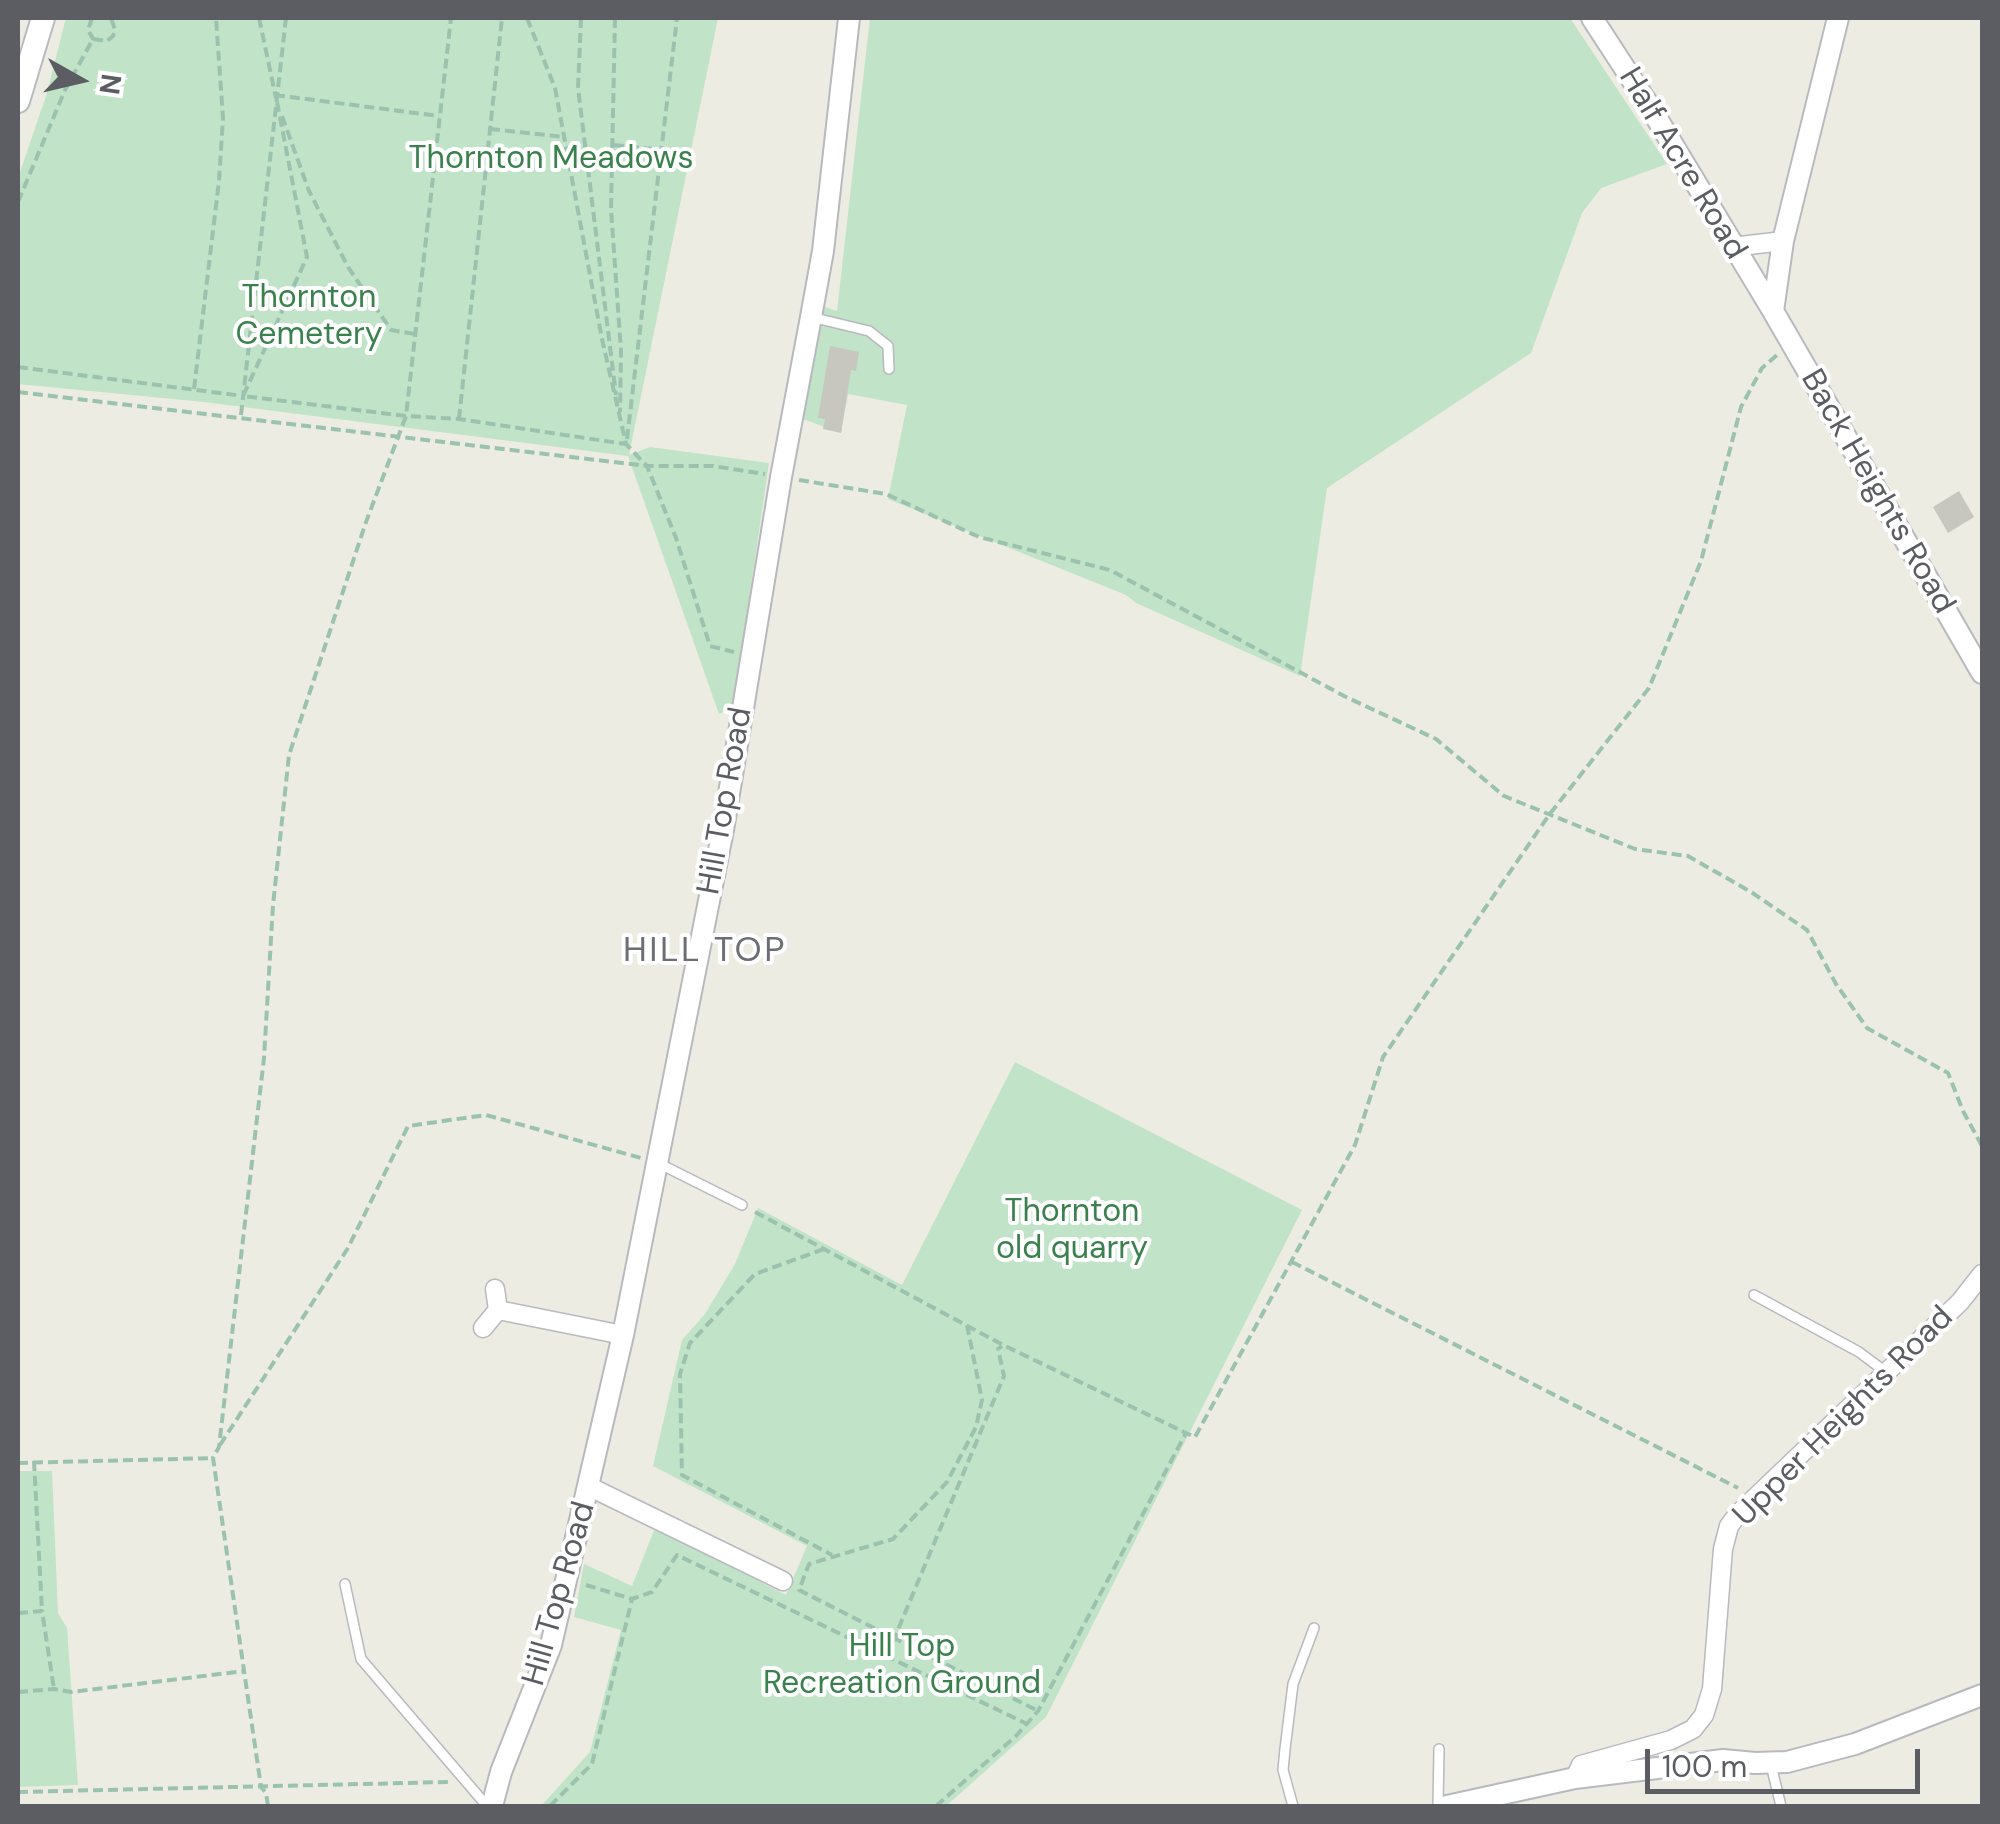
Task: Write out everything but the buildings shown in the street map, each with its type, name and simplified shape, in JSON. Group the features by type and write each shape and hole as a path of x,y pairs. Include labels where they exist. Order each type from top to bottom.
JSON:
{"main road":[{"path":"18,101 42,18"}],"street":[{"name":"Hill Top Road","path":"489,1806 550,1645 623,1335 723,830 781,477 812,317 849,18"},
{"name":"Half Acre Road","path":"1592,18 1772,311"},
{"path":"1772,311 1783,241 1838,18"},
{"path":"1732,248 1783,241"},
{"name":"Back Heights Road","path":"1772,311 1982,673"},
{"name":"Upper Heights Road","path":"1575,1778 1581,1765 1671,1740 1693,1729 1704,1716 1712,1688 1723,1549 1729,1526 1960,1302 1982,1274"},
{"path":"483,1328 498,1310 495,1289"},
{"path":"498,1310 623,1335"},
{"path":"590,1487 783,1580"},
{"path":"1447,1806 1575,1778 1723,1760 1788,1762 1854,1744 1982,1696"}],"lane":[{"path":"812,317 869,331 888,346 888,369"},
{"path":"655,1162 742,1205"},
{"path":"1754,1295 1859,1352 1886,1373"},
{"path":"345,1584 361,1659 464,1782 489,1806"},
{"path":"1293,1806 1283,1770 1285,1749 1293,1684 1314,1628"},
{"path":"1438,1806 1439,1749"},
{"path":"1770,1763 1780,1806"}],"path":[{"path":"92,18 88,30 93,38 107,41 113,36 115,23 111,18"},
{"path":"194,390 219,181 222,118 216,18"},
{"path":"243,396 307,257 259,18"},
{"path":"240,417 286,18"},
{"path":"219,1447 264,1058 273,904 289,755 341,594 406,416 451,18"},
{"path":"459,418 502,18"},
{"path":"527,18 555,88 626,444 647,466 676,538 710,646 751,656"},
{"path":"581,18 578,88 620,419"},
{"path":"615,18 612,210 621,351 620,419"},
{"path":"626,444 677,18"},
{"path":"18,202 64,90 93,38"},
{"path":"276,95 440,116"},
{"path":"277,102 309,191 348,267 391,330 415,334"},
{"path":"490,130 565,138"},
{"path":"612,144 664,150"},
{"path":"742,1205 1002,1344 1195,1438 1355,1145 1383,1057 1549,815 1649,688 1701,561 1741,407 1762,368 1791,344"},
{"path":"18,367 406,416 459,418 626,444"},
{"path":"18,392 647,466 713,466 886,494 979,537 1110,570 1344,696 1436,739 1504,796 1634,849 1688,856 1751,892 1806,930 1836,984 1867,1028 1948,1073 1982,1146"},
{"path":"268,1806 266,1793 260,1788 213,1458 348,1248 408,1126 486,1115 655,1162"},
{"path":"824,1250 756,1274 690,1344 680,1374 682,1475 833,1556"},
{"path":"1290,1262 1756,1497"},
{"path":"967,1325 982,1400 976,1426 947,1482 893,1539 809,1564 799,1590 1038,1711"},
{"path":"887,1656 1004,1376 998,1349 1002,1344"},
{"path":"936,1806 1038,1711 1186,1434"},
{"path":"18,1462 213,1458"},
{"path":"34,1462 42,1611 54,1689"},
{"path":"567,1580 632,1599 652,1592 678,1556 1028,1724"},
{"path":"550,1806 592,1764 632,1599"},
{"path":"18,1614 42,1611"},
{"path":"18,1692 71,1692 245,1671"},
{"path":"18,1792 464,1782"}],"green space":[{"path":"66,18 718,18 629,455 650,447 769,463 733,708 719,714 628,456 204,402 18,384 18,178 46,96"},
{"path":"870,18 1570,18 1667,164 1601,188 1582,213 1531,353 1327,488 1300,676 1136,603 1126,595 888,499 907,405 848,394 841,433 803,419 825,307 837,311"},
{"path":"1015,1062 1302,1210 1046,1717 946,1806 541,1806 590,1752 621,1630 574,1617 584,1564 632,1586 655,1528 786,1595 807,1546 653,1466 682,1340 705,1314 735,1264 758,1208 902,1285"},
{"path":"18,1471 52,1471 58,1613 67,1628 78,1785 18,1787"}],"district":[{"name":"HILL TOP","path":"705,952"}],"park label":[{"name":"Thornton Meadows","path":"551,160"},
{"name":"Thornton Cemetery","path":"309,318"},
{"name":"Thornton old quarry","path":"1072,1232"},
{"name":"Hill Top Recreation Ground","path":"902,1666"}]}
